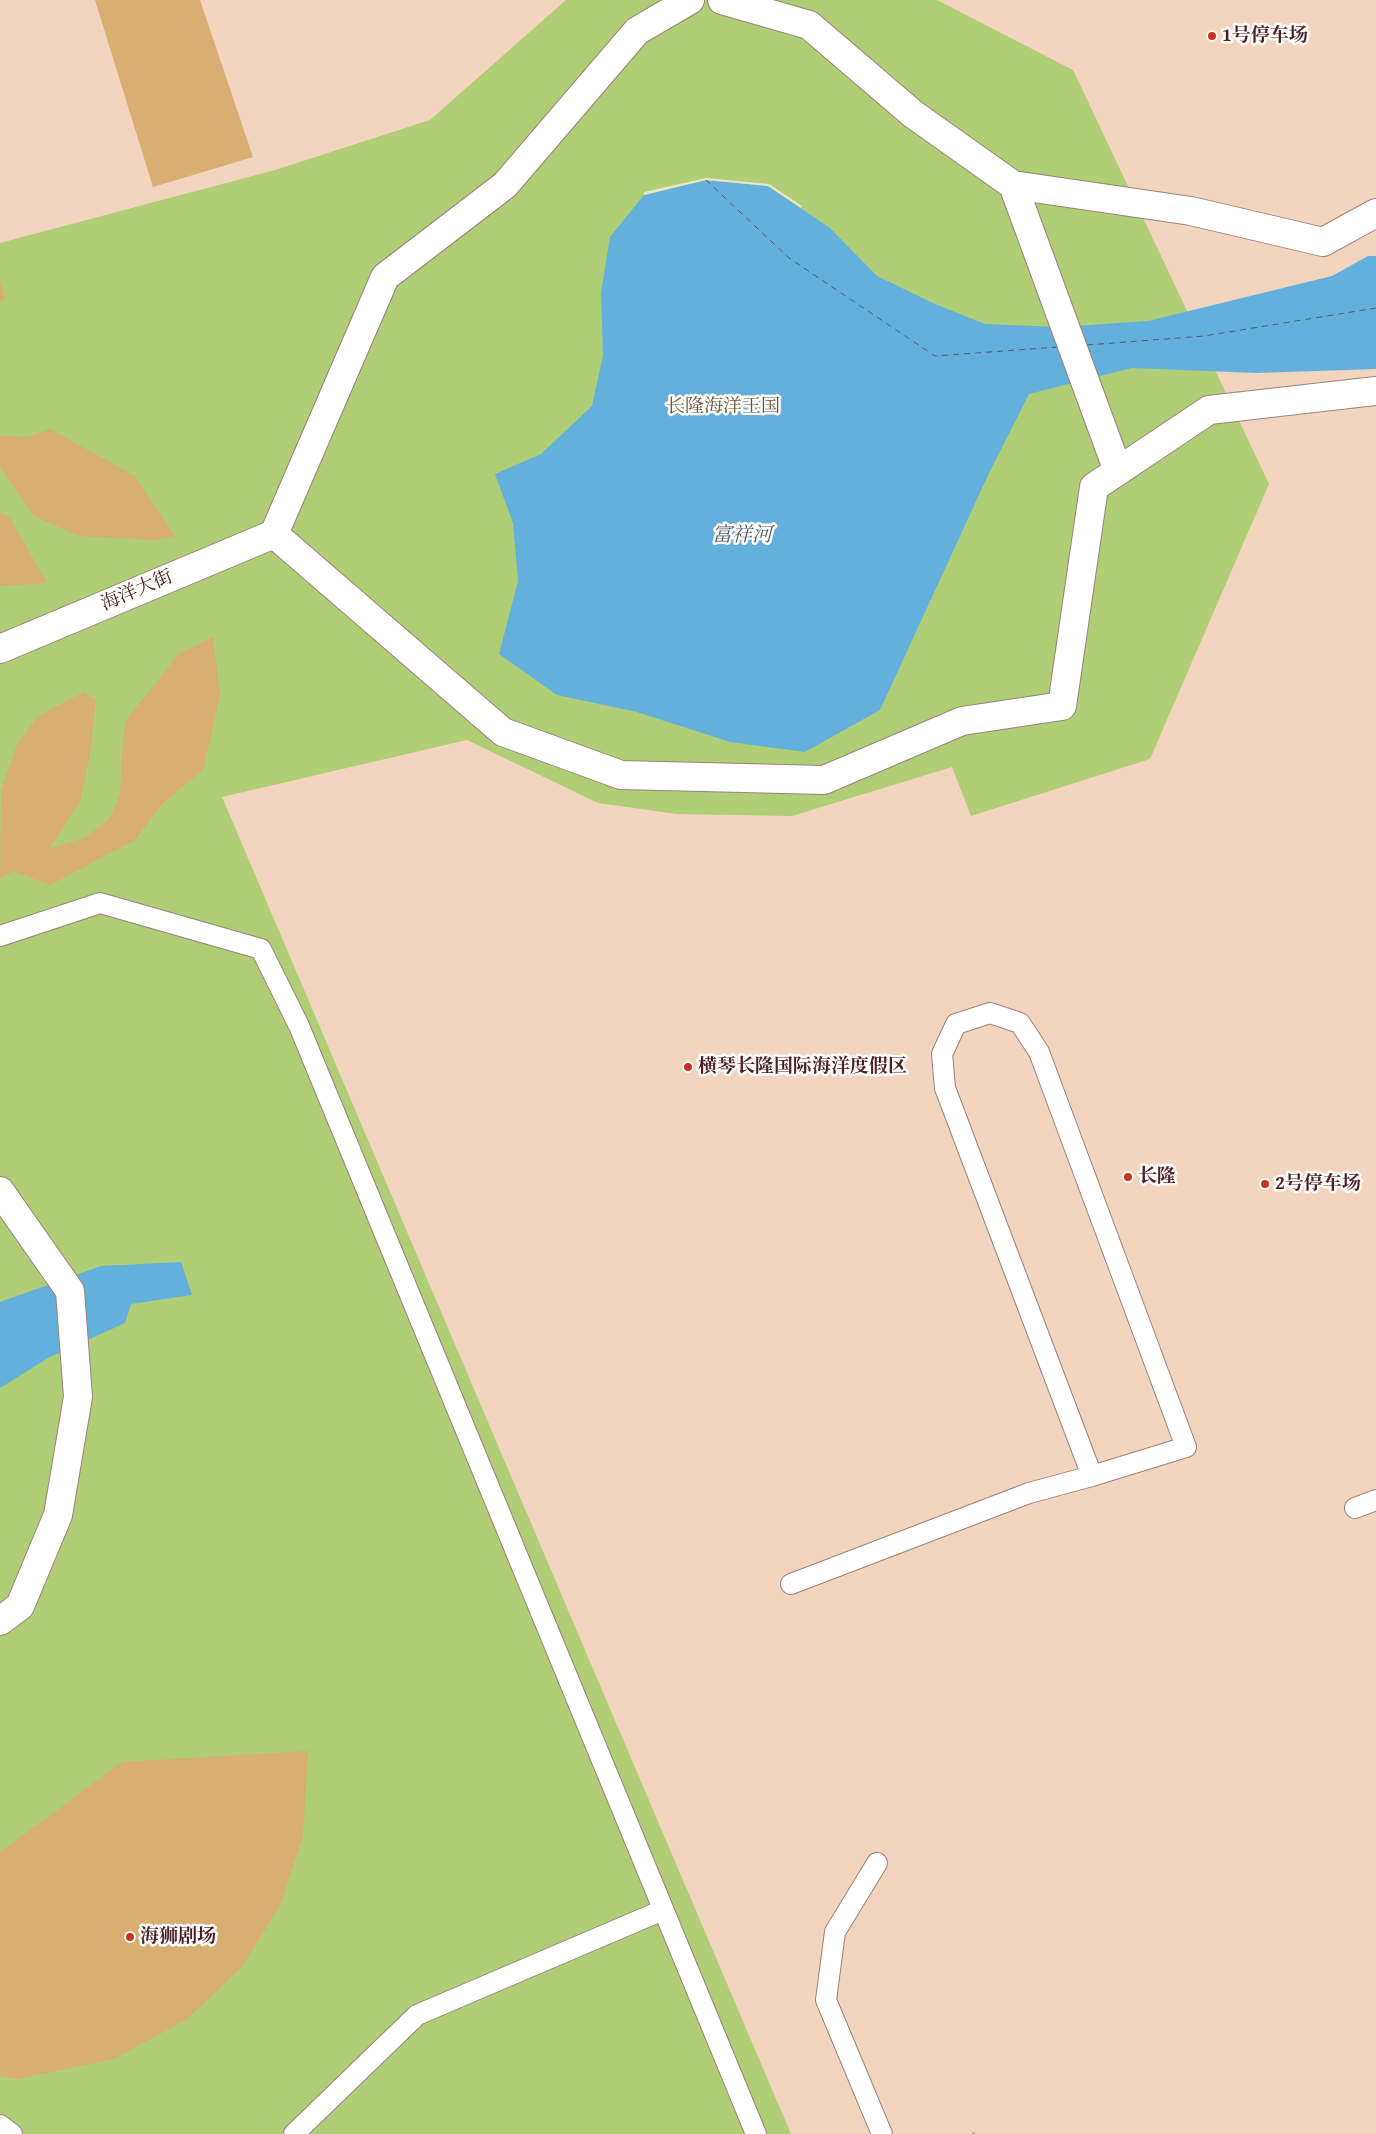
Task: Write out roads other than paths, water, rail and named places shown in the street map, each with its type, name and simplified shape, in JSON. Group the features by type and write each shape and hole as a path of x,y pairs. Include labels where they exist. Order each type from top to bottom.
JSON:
{"street":[{"path":"690,0 637,31 505,185 385,277 274,534 503,732 621,775 824,780 962,721 1062,706 1094,487 1209,410 1376,390"},
{"path":"722,0 810,25 913,114 1013,185 1191,211 1323,242 1376,213"},
{"path":"1013,185 1118,471"},
{"name":"海洋大街","path":"0,648 274,534"},
{"path":"0,1190 70,1291 78,1397 58,1515 20,1606 0,1621"}],"lane":[{"path":"0,936 100,903 261,949 299,1026 756,2134"},
{"path":"791,1584 1029,1493 1092,1476 1186,1447 1039,1052 1020,1023 990,1014 981,1016 956,1024 942,1054 945,1088 1092,1476"},
{"path":"1355,1508 1376,1500"},
{"path":"877,1863 835,1932 826,2000 882,2134"},
{"path":"294,2134 417,2015 664,1910"},
{"path":"0,2125 12,2134"}],"water":[{"name":"富祥河","path":"706,180 768,186 830,228 877,276 935,304 985,324 1060,327 1148,321 1332,276 1368,256 1376,256 1376,369 1256,373 1132,368 1029,394 990,471 880,710 805,752 730,742 637,712 557,695 499,654 518,581 513,523 495,474 541,454 592,406 603,355 601,293 610,237 644,195"},
{"path":"181,1262 192,1295 131,1304 125,1323 48,1358 0,1388 0,1302 101,1266"}],"place":[{"name":"1号停车场","path":"1212,36"},
{"name":"横琴长隆国际海洋度假区","path":"688,1067"},
{"name":"长隆","path":"1128,1177"},
{"name":"2号停车场","path":"1265,1184"},
{"name":"海狮剧场","path":"130,1937"}],"park label":[{"name":"长隆海洋王国","path":"723,407"}]}
